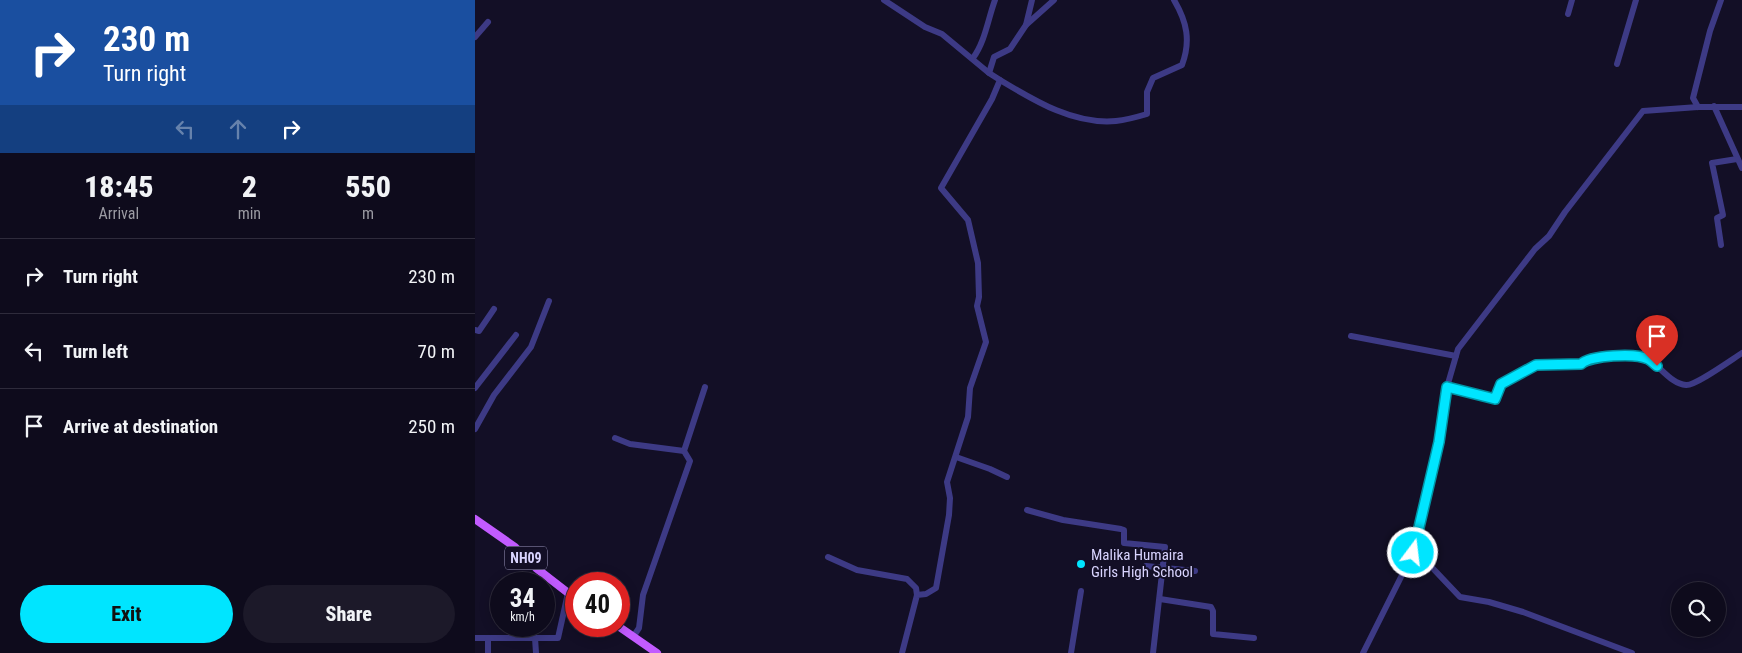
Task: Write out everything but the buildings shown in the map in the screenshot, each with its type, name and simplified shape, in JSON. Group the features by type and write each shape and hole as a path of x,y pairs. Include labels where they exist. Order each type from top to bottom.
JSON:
{"main road":[{"name":"NH09","path":"475,519 515,547 565,591"},
{"path":"630,635 657,653"}],"street":[{"path":"884,0 925,27 942,34 989,73 1024,94 1077,118 1116,121 1147,114 1147,92 1153,78 1182,65 1187,51 1188,34 1180,10 1174,0"},
{"path":"973,58 981,47 984,30 995,0"},
{"path":"1026,25 1031,0"},
{"path":"989,73 994,57 1010,49 1026,25 1054,0"},
{"path":"1568,14 1571,0"},
{"path":"1617,64 1636,0"},
{"path":"1698,107 1693,98 1710,30 1721,0"},
{"path":"475,37 488,22"},
{"path":"917,595 926,594 936,588 949,515 950,498 947,482 968,417 970,388 985,342 977,306 979,297 978,263 968,220 941,188 992,100 1000,80"},
{"path":"1714,106 1742,168"},
{"path":"1363,653 1413,553 1439,442 1447,387 1458,349 1482,315 1535,249 1549,236 1565,212 1643,111 1714,106 1742,107"},
{"path":"1721,245 1717,218 1723,215 1712,163 1737,159"},
{"path":"475,429 494,396 531,347 549,301"},
{"path":"475,330 479,331 494,309"},
{"path":"475,388 516,335"},
{"path":"1351,336 1456,356"},
{"path":"1447,387 1495,399 1501,384 1536,365 1581,364 1586,359 1611,356 1647,358 1679,384 1688,386 1704,380 1708,373 1742,353"},
{"path":"633,637 639,628 643,594 690,461 684,451 705,387"},
{"path":"615,438 630,444 684,451"},
{"path":"955,457 990,468 1007,477"},
{"path":"1027,510 1063,520 1124,530 1124,543 1165,547 1153,653"},
{"path":"1413,553 1423,558 1460,597 1489,602 1523,612 1632,653"},
{"path":"828,557 857,570 907,579 916,588 917,595 902,653"},
{"path":"1145,566 1195,572"},
{"path":"1071,653 1081,590"},
{"path":"1160,599 1211,607 1213,611 1213,634 1254,638"},
{"path":"475,638 558,638 565,606"},
{"path":"487,653 488,638"},
{"path":"535,638 535,653"}],"place":[{"name":"Malika Humaira Girls High School","path":"1081,564"}],"route":[{"path":"1413,553 1439,442 1447,387 1495,399 1501,384 1536,365 1581,364 1586,359 1611,356 1647,358 1657,366"}]}
